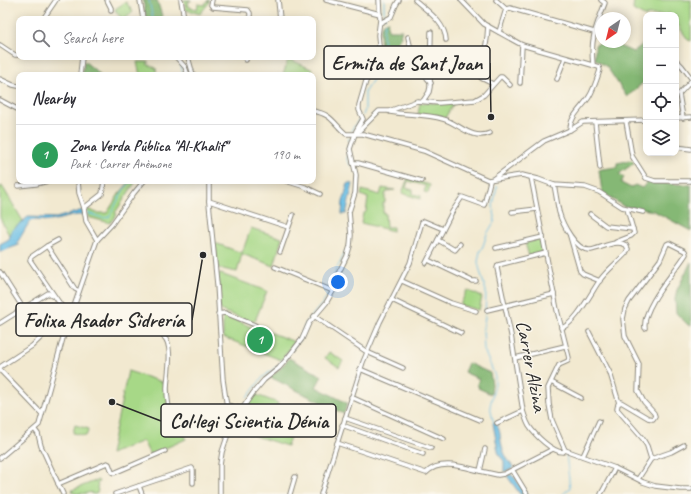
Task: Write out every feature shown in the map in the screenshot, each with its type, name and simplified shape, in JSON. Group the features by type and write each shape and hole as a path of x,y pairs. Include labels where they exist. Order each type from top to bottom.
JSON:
{"street":[{"path":"45,16 56,0"},
{"path":"107,0 111,11"},
{"path":"140,0 143,16"},
{"path":"181,0 184,16"},
{"path":"212,0 210,3 213,7 248,10 250,12 250,16"},
{"path":"278,0 280,16"},
{"path":"326,0 380,14"},
{"path":"229,423 234,415 242,409 261,383 281,366 300,342 308,324 326,303 333,291 338,274 347,256 351,235 349,212 356,177 350,149 363,119 359,107 365,85 379,60 379,0"},
{"path":"380,23 391,17 399,0"},
{"path":"415,0 441,25 445,32 446,40"},
{"path":"461,0 488,26 522,45 597,66 600,70 597,79 589,97 574,116 571,122 570,130"},
{"path":"496,0 506,9 510,8 594,32"},
{"path":"593,65 592,41 598,20 605,4 605,2 601,0"},
{"path":"499,32 506,9"},
{"path":"488,26 481,78 493,84"},
{"path":"423,101 429,92 431,83 431,32"},
{"path":"408,37 414,62 431,83"},
{"path":"0,45 16,55"},
{"path":"520,83 522,45"},
{"path":"557,79 564,58"},
{"path":"80,72 82,60"},
{"path":"179,60 183,64 187,72"},
{"path":"189,60 192,72"},
{"path":"679,63 691,78"},
{"path":"389,112 415,101 439,103 475,100 484,96 493,84 501,77 510,84"},
{"path":"0,78 16,86"},
{"path":"683,118 679,94 691,82"},
{"path":"0,100 16,108"},
{"path":"316,111 328,115 346,134 363,134 429,152 491,180 520,175 554,184 582,186 603,194 619,206 643,212"},
{"path":"356,134 378,112 444,119 476,135 490,133"},
{"path":"679,118 691,117"},
{"path":"476,281 472,281 427,262 443,228 463,196 483,205 485,204 491,180 544,141 570,130 584,122 643,120"},
{"path":"626,121 632,156 646,178 654,181 691,181"},
{"path":"595,122 600,168"},
{"path":"679,147 691,149"},
{"path":"353,163 358,163 422,181"},
{"path":"531,177 561,328 569,360 559,365 548,390 550,414 565,450"},
{"path":"18,186 36,184"},
{"path":"78,184 78,193 84,208 87,224 98,240"},
{"path":"84,208 102,194 104,184"},
{"path":"0,458 40,425 73,309 98,240 112,224 141,184"},
{"path":"208,184 223,380 229,423 220,465 220,494"},
{"path":"295,184 320,194"},
{"path":"554,184 560,214 569,232 578,245 587,250 616,243 633,235 634,232 627,209"},
{"path":"209,201 288,227"},
{"path":"512,212 537,209"},
{"path":"590,214 604,226 633,229"},
{"path":"280,252 292,216"},
{"path":"321,494 360,369 380,322 410,263 422,222 424,221 443,228"},
{"path":"569,232 580,271 584,275 600,281"},
{"path":"496,248 543,237"},
{"path":"58,240 31,257 30,260 67,315"},
{"path":"438,240 455,250 460,244"},
{"path":"561,328 566,326 588,300 600,281 628,250 628,247 625,244 616,243"},
{"path":"619,403 624,403 648,418 653,419 655,416 644,402 638,391 639,364 625,336 623,319 625,309 629,301 660,260 667,244 670,243 685,251 686,254 658,292 645,321 645,328"},
{"path":"48,246 76,289 79,291"},
{"name":"Carrer Alzina","path":"546,253 498,265 497,268 526,420 530,428 553,449"},
{"path":"275,267 333,291"},
{"path":"0,272 23,308"},
{"path":"402,281 451,303 476,311"},
{"path":"0,323 49,292 67,315"},
{"path":"487,310 554,294"},
{"path":"392,300 461,332"},
{"path":"0,367 32,346 73,309"},
{"path":"218,314 225,313 255,325"},
{"path":"314,316 367,352 403,368"},
{"path":"589,332 609,371 619,403 617,406 618,411 643,439 651,459"},
{"path":"164,337 167,340 169,348 167,388 172,421 176,423 187,423 224,431 228,430"},
{"path":"515,358 565,346"},
{"path":"360,369 480,420"},
{"path":"0,370 42,414"},
{"path":"551,382 580,398"},
{"path":"351,397 444,439"},
{"path":"227,405 242,409"},
{"path":"497,423 524,411"},
{"path":"345,418 431,448"},
{"path":"583,456 599,421"},
{"path":"342,425 423,454"},
{"path":"35,430 63,494"},
{"path":"337,442 426,473 434,468 447,465 456,465 501,475 553,449 560,452 565,450 615,468 655,486 691,489"},
{"path":"638,479 651,459 671,452 684,445"},
{"path":"480,470 485,449"},
{"path":"58,484 107,463 109,464 112,472 114,472 165,451"},
{"path":"115,494 192,468 193,483"},
{"path":"601,494 615,468"},
{"path":"513,470 527,494"},
{"path":"290,494 295,477"},
{"path":"139,486 142,494"}],"green space":[{"path":"143,0 157,0 162,16 146,16"},
{"path":"184,0 191,0 188,1 189,7 197,9 198,4 205,5 206,2 209,1 207,0 210,0 200,14 186,10"},
{"path":"634,0 691,0 691,41 688,40 679,26 679,12 643,12 643,15 633,10"},
{"path":"126,2 133,12 128,16 119,16 115,9"},
{"path":"387,21 387,27 389,30 402,30 400,35 402,36 398,41 396,55 393,62 390,66 383,65 380,75 375,72 381,57 380,31 382,24"},
{"path":"643,44 643,83 627,97 607,67 595,59 595,48 624,48 633,52"},
{"path":"288,60 294,61 313,70 311,72 284,72"},
{"path":"84,61 97,72 82,72"},
{"path":"137,62 149,62 147,64 156,68 157,72 139,72"},
{"path":"420,103 454,103 445,118 418,114"},
{"path":"632,160 634,163 619,174 624,177 621,183 631,188 635,185 642,188 648,181 691,185 691,231 654,211 623,206 602,192 599,170 617,167 617,163"},
{"path":"408,178 430,185 428,193 424,192 426,186 408,181 406,188 413,190 413,194 421,196 420,199 402,193"},
{"path":"127,184 134,184 115,213 117,214 110,223 88,217 87,209 97,213 107,213"},
{"path":"2,186 23,221 12,230 10,237 0,218 0,187"},
{"path":"382,188 395,190 387,191 385,194 385,203 383,203 383,213 385,213 386,227 393,227 393,231 361,223 363,214 366,212 368,198 361,195 362,190 380,195"},
{"path":"251,228 282,238 274,266 242,254 237,272 218,268 215,243 242,253"},
{"path":"540,239 543,252 529,256 525,243"},
{"path":"691,262 691,325 688,325 676,313 675,298 677,290"},
{"path":"218,273 267,291 255,321 249,321 220,309"},
{"path":"467,290 482,297 479,310 460,305"},
{"path":"225,315 253,328 256,327 295,342 281,360 223,337 223,316"},
{"path":"329,352 343,361 339,367 325,358"},
{"path":"289,358 322,376 316,387 347,403 344,414 270,377 280,369"},
{"path":"468,363 490,373 492,384 491,394 478,388 479,386 477,385 479,379 464,372"},
{"path":"128,371 165,383 171,422 183,426 186,439 150,455 143,441 110,454"},
{"path":"254,394 278,403 273,417 294,424 287,446 233,429 234,419 251,401"},
{"path":"75,425 89,429 86,436 73,433"},
{"path":"98,480 98,491 96,494 92,494 91,492 82,494 73,493 72,490"}],"water":[{"path":"348,183 353,184 346,214 342,214 343,202"},
{"path":"83,210 83,215 75,215 58,220 30,221 17,243 19,245 0,252 0,244 9,239 12,230 28,217 56,218"},
{"path":"495,422 500,432 504,452 514,468 504,472 504,461 499,455 498,451 493,423"},
{"path":"510,474 515,478 526,494 520,494 507,476"}],"waterway":[{"path":"149,0 152,16"},
{"path":"384,0 385,18"},
{"path":"363,115 365,110 365,91 377,74 384,55 383,31 385,22"},
{"path":"181,65 182,72"},
{"path":"351,131 360,118"},
{"path":"349,138 347,160 351,166"},
{"path":"87,213 103,218 109,217 124,189 129,184"},
{"path":"494,424 490,406 495,385 495,376 484,350 483,328 486,291 478,262 480,251 494,222 495,217 493,206 497,186"},
{"path":"332,289 336,269 345,251"},
{"path":"247,398 262,378 281,363 299,340 307,321 330,292"},
{"path":"231,432 233,420"},
{"path":"563,494 570,488 566,453"}],"place":[{"name":"Ermita de Sant Joan","path":"491,117"},
{"name":"Folixa Asador Sidrería","path":"203,255"},
{"name":"Zona Verda Pública \"Al-Khalif\"","path":"260,340"},
{"name":"Col·legi Scientia Dénia","path":"112,402"}]}
